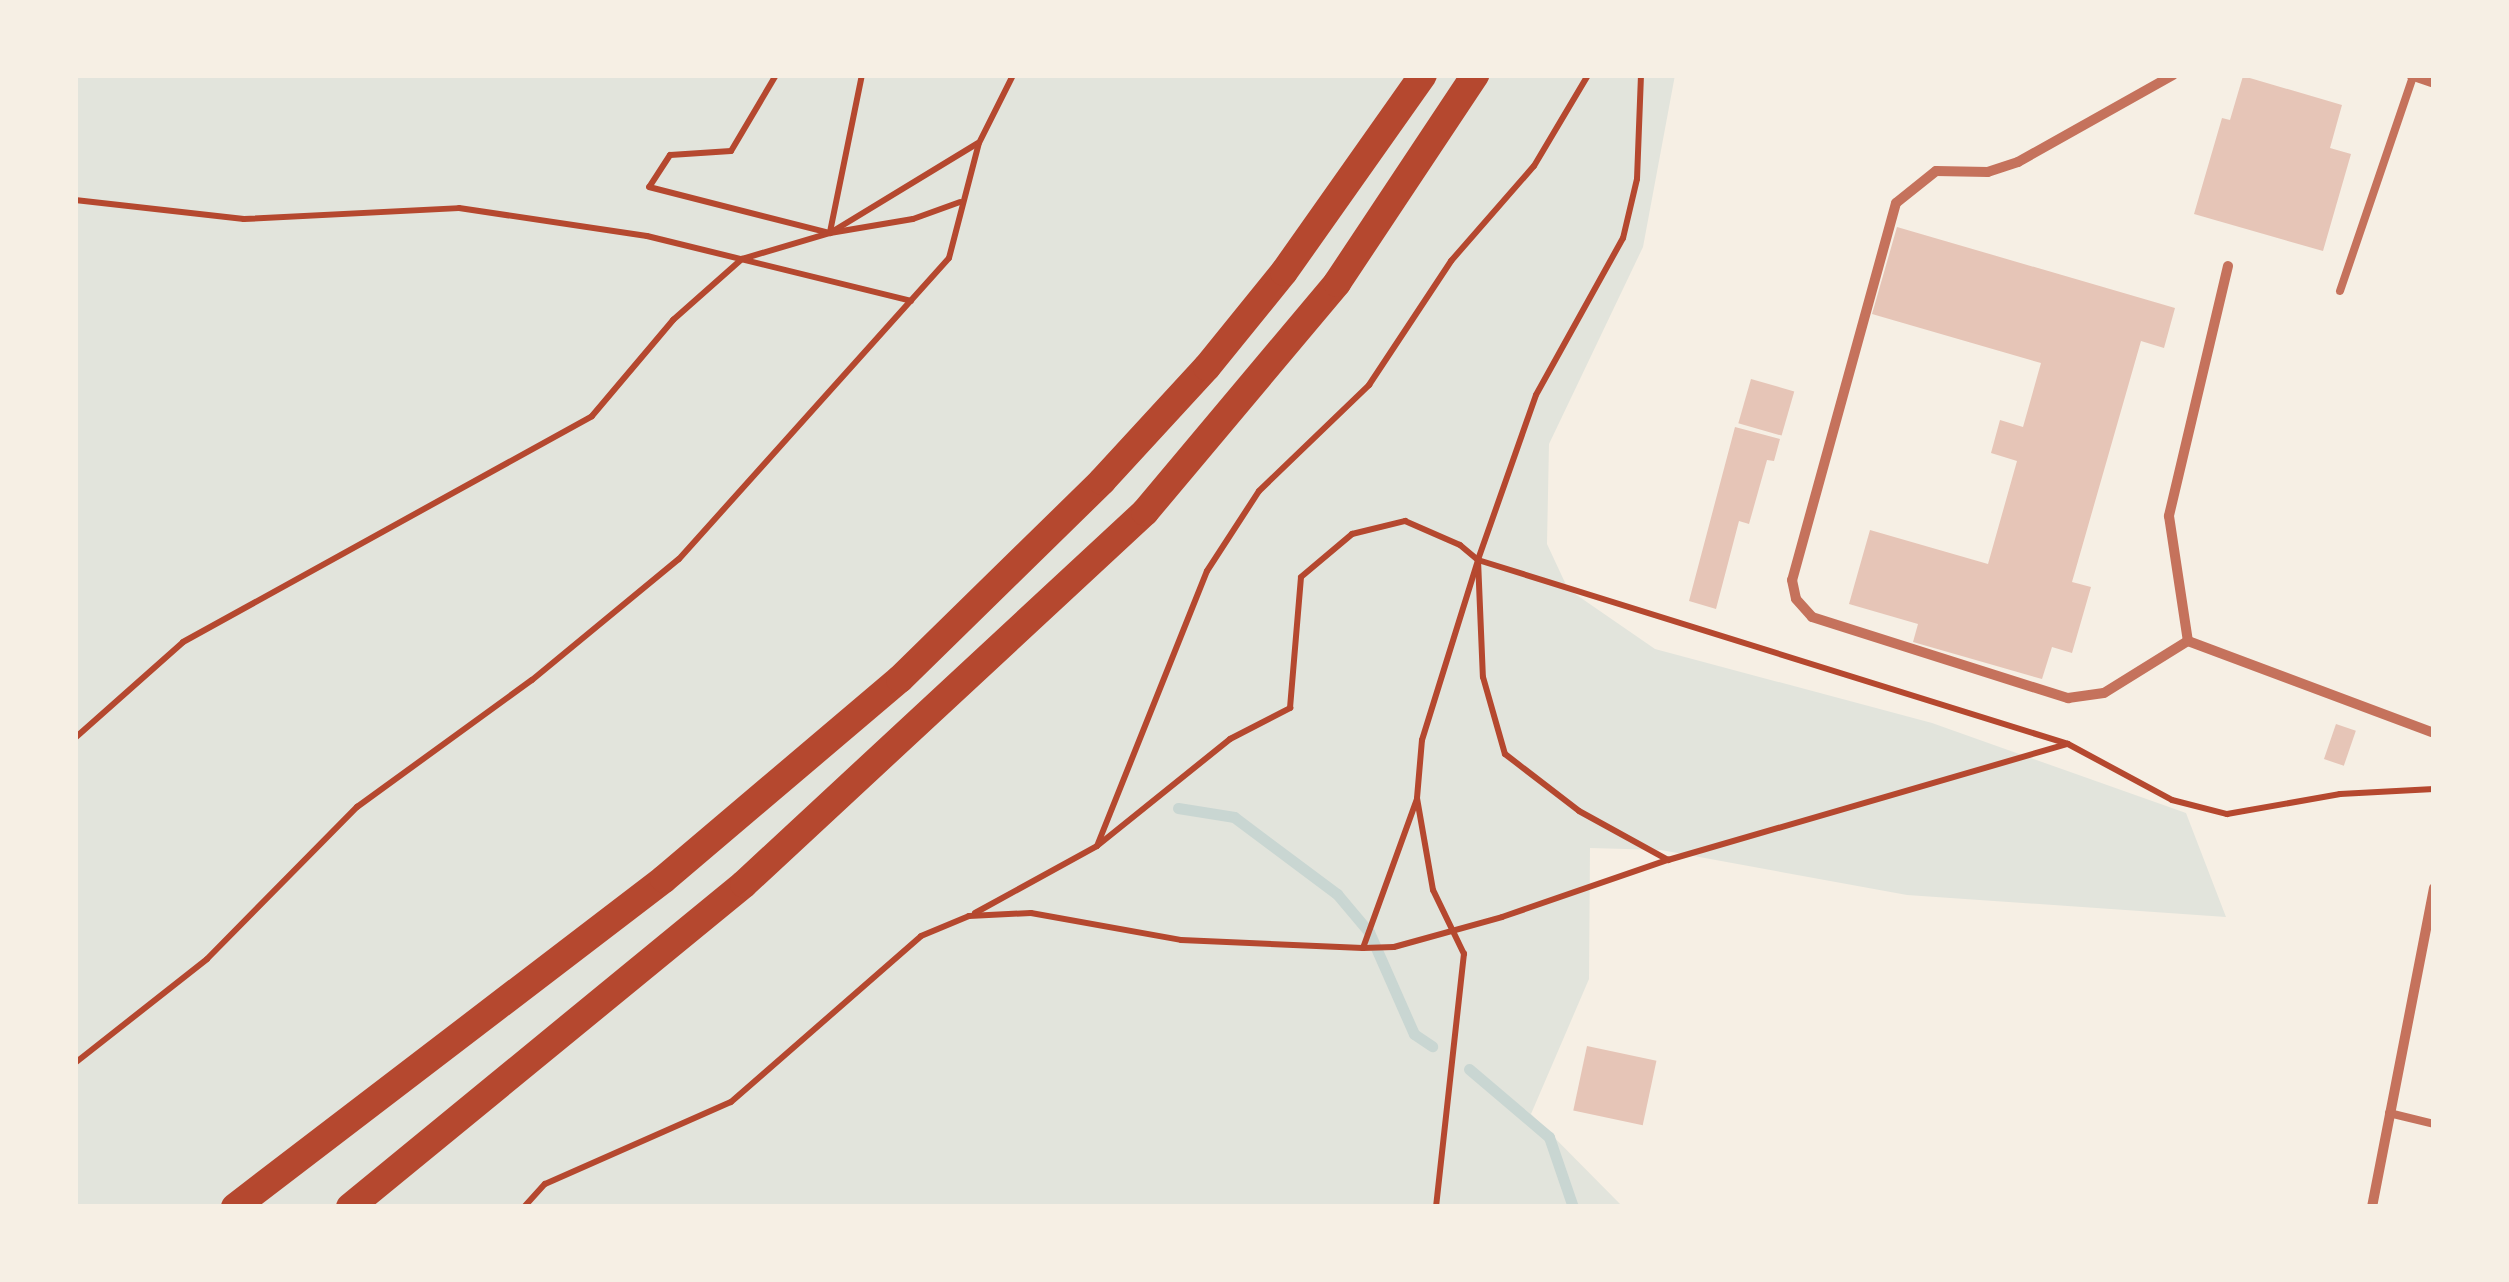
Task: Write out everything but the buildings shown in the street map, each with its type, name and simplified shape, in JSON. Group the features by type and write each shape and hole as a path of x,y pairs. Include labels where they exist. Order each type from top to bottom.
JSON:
{"highway":[{"path":"235,1207 664,879 925,655 1102,482 1207,367 1284,272 1422,75"},
{"path":"350,1207 744,884 1146,512 1337,283 1475,75"}],"street":[{"path":"2173,75 2018,162 1988,172 1936,170 1896,204 1792,580 1796,598 1812,617 2068,698 2104,693 2188,641"},
{"path":"2412,75 2434,84"},
{"path":"2188,641 2169,516 2228,266"},
{"path":"2188,641 2434,733"},
{"path":"2372,1207 2434,888"}],"lane":[{"path":"2340,291 2412,75"},
{"path":"2389,1113 2434,1124"}],"path":[{"path":"776,75 731,151 670,155 649,187 830,233 979,142"},
{"path":"830,233 862,75"},
{"path":"75,1063 206,958 356,807 532,680 679,558 949,258 979,142 1013,75"},
{"path":"1097,846 1208,571 1259,491 1369,385 1451,261 1534,166 1588,75"},
{"path":"1436,1207 1464,954 1433,890 1418,798 1422,740 1478,560 1536,395 1623,238 1638,179 1641,75"},
{"path":"75,200 244,219 459,208 647,236 911,301"},
{"path":"75,738 184,642 592,416 673,320 742,259 830,233 912,219 961,202"},
{"path":"524,1207 545,1184 730,1102 921,936 969,916 1097,846 1230,739 1290,708 1301,577 1352,534 1405,521 1460,544 1478,560 2068,744 2172,800 2227,814 2340,794 2434,789"},
{"path":"1478,560 1483,677 1505,754 1579,810 1668,860"},
{"path":"969,916 1031,913 1181,940 1362,948 1453,931 1668,860 2068,744"},
{"path":"1362,948 1418,798"}],"shaded area":[{"path":"75,75 1675,75 1643,247 1549,444 1547,544 1568,589 1655,649 1932,723 2186,813 2226,917 1907,895 1661,850 1590,848 1589,979 1531,1114 1623,1207 75,1207"}],"waterway":[{"path":"1178,808 1234,817 1337,894 1369,932 1414,1034 1432,1046"},
{"path":"1469,1069 1549,1137 1573,1207"}]}
